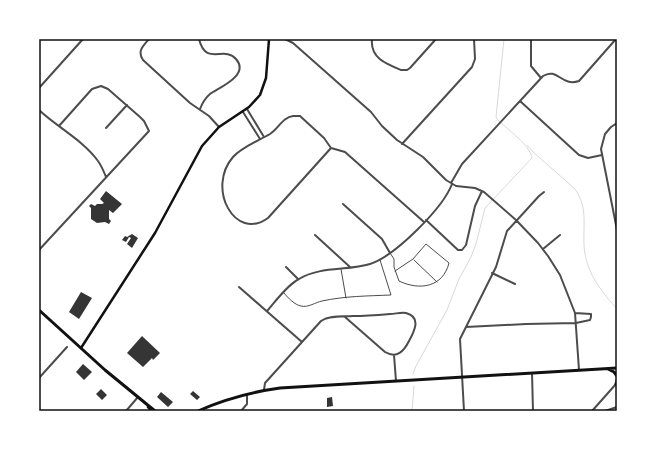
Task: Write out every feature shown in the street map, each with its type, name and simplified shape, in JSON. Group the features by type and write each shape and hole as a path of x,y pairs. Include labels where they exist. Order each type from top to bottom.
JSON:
{"main road":[{"path":"81,348 155,233 200,149 207,139 219,127 243,112 257,99 264,85 267,71 269,39"},
{"path":"39,310 146,403 153,411"},
{"path":"606,368 614,372 617,376"},
{"path":"198,411 247,393 280,388 617,368"}],"street":[{"path":"39,88 83,39"},
{"path":"149,39 141,49 141,58 186,100 209,116 219,127"},
{"path":"199,39 201,47 209,54 230,55 236,59 239,66 236,76 228,84 208,96 200,109"},
{"path":"285,39 293,43 366,108 382,126 402,144 423,157 451,183 462,187 475,188 487,194 516,220 543,249 560,275 575,313 579,370"},
{"path":"372,39 374,52 380,60 404,70 410,68 436,39"},
{"path":"402,144 472,67 475,59 474,39"},
{"path":"531,39 531,66 541,78"},
{"path":"267,311 298,279 311,273 370,264 390,252 410,237 445,198 451,183 462,164 541,78 546,74 553,74 566,82 573,83 579,81 616,39"},
{"path":"39,250 149,131 144,121 108,88 103,86 98,86 92,89 59,126"},
{"path":"520,101 579,155 588,158 602,155"},
{"path":"106,128 127,105"},
{"path":"247,109 264,137"},
{"path":"39,110 95,157 106,177"},
{"path":"243,112 260,139"},
{"path":"331,148 268,218 260,222 243,222 234,216 226,205 222,195 222,182 226,167 234,156 273,131 287,117 298,116 324,138 331,148 345,152 458,250 462,250 466,245 475,206 482,191"},
{"path":"617,123 606,134 602,144 602,155 617,230"},
{"path":"464,411 460,343 466,327 496,266 507,231 544,192"},
{"path":"343,204 382,239 390,252"},
{"path":"315,235 350,267"},
{"path":"543,249 560,235"},
{"path":"286,267 298,279"},
{"path":"492,273 515,284"},
{"path":"239,286 302,342"},
{"path":"264,390 264,383 324,319 328,318 405,313 415,322 416,330 402,352 394,355 385,352 345,317"},
{"path":"466,327 576,323 590,320 591,314 575,313"},
{"path":"39,378 67,347"},
{"path":"394,355 396,381"},
{"path":"532,373 534,411"},
{"path":"592,411 617,383"},
{"path":"241,411 247,404 247,393"},
{"path":"126,411 138,397"},
{"path":"604,411 617,407"}],"lane":[{"path":"390,252 394,259 395,271 399,281 408,286 432,284 437,282 447,271 449,263 426,244 413,259 395,271"},
{"path":"284,293 300,306 307,306 322,301 391,294 379,259"},
{"path":"413,259 437,282"},
{"path":"340,269 346,298"}],"building":[{"path":"106,191 122,204 113,213 109,210 109,219 111,221 109,224 105,222 97,223 91,219 91,208 89,206 91,204 95,206 97,204 104,203 100,199"},
{"path":"132,234 138,238 132,248 127,244 131,238 129,237 126,242 122,240 125,236 127,237"},
{"path":"81,292 92,298 79,319 69,312"},
{"path":"142,336 160,353 153,360 152,358 143,367 127,353"},
{"path":"83,364 92,372 84,380 76,372"},
{"path":"101,389 107,395 102,400 96,394"},
{"path":"193,391 200,397 197,400 190,394"},
{"path":"161,392 173,402 168,407 157,397"},
{"path":"332,397 333,406 327,407 327,398"}],"waterway":[{"path":"413,374 447,310 459,279 471,257 476,244 485,208 532,158 523,143 496,117 504,39"},
{"path":"527,145 575,189 580,197 584,213 584,245 587,262 597,284 617,309"},
{"path":"412,411 414,386"}]}
